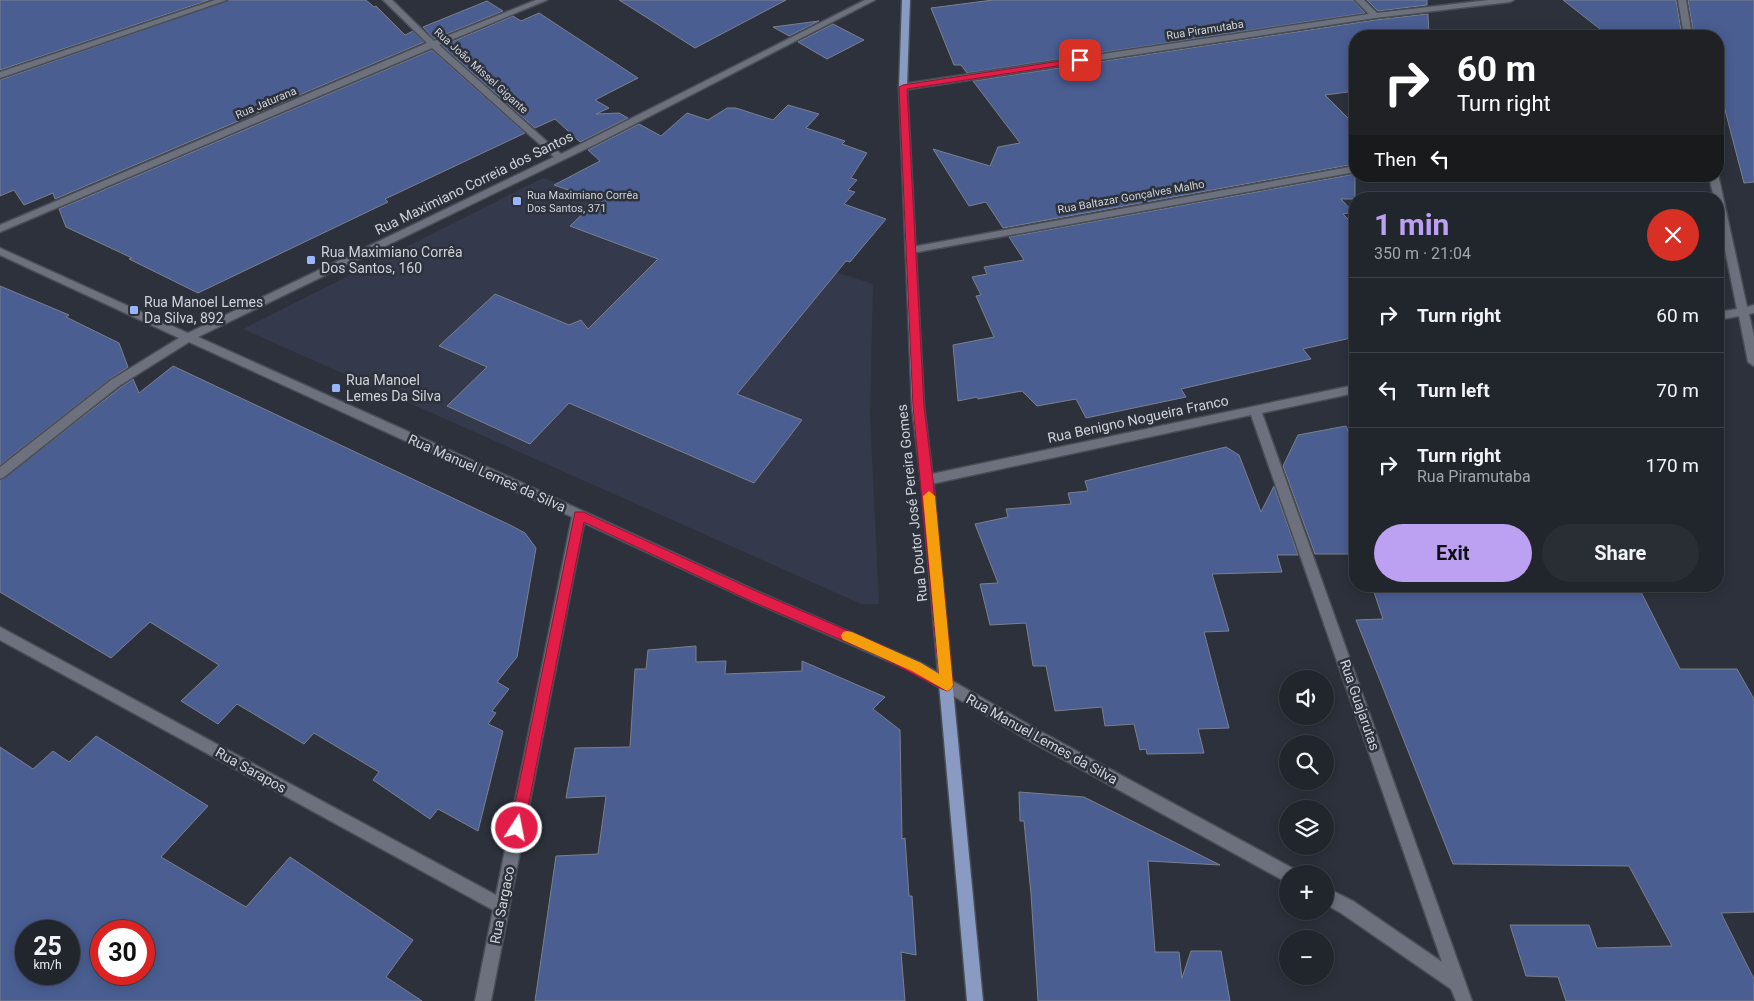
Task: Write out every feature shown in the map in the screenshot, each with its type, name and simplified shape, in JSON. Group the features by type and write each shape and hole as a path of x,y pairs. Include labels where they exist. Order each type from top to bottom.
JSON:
{"main road":[{"name":"Rua Doutor José Pereira Gomes","path":"906,0 903,87 918,407 947,685 975,1001"}],"street":[{"path":"0,75 223,0"},
{"name":"Rua João Missel Gigante","path":"387,0 560,158"},
{"name":"Rua Jaturana","path":"0,229 433,44 543,0"},
{"name":"Rua Maximiano Correia dos Santos","path":"0,474 108,388 143,364 189,337 560,158 871,0"},
{"path":"1359,0 1375,16"},
{"name":"Rua Piramutaba","path":"903,87 1375,16 1510,0"},
{"path":"1682,0 1687,30"},
{"name":"Rua Baltazar Gonçalves Malho","path":"912,250 1349,170"},
{"path":"1724,215 1748,310 1754,362"},
{"name":"Rua Manuel Lemes da Silva","path":"0,251 756,597 908,664 1033,735 1279,869"},
{"path":"1724,315 1748,310"},
{"name":"Rua Benigno Nogueira Franco","path":"927,480 1349,390"},
{"name":"Rua Guajarutas","path":"1255,409 1464,1001"},
{"name":"Rua Sargaco","path":"483,1001 579,515"},
{"name":"Rua Sarapos","path":"0,634 501,906"},
{"path":"1334,900 1459,984"}],"shaded area":[{"path":"543,178 873,284 870,416 879,604 861,604 243,329"}],"building":[{"path":"0,0 209,0 0,70"},
{"path":"229,0 366,0 374,7 376,6 405,35 413,31 424,42 55,199 53,193 24,205 14,190 0,196 0,80"},
{"path":"619,0 786,0 695,48"},
{"path":"993,0 1353,0 1365,13 967,73 961,65 954,65 931,8"},
{"path":"1367,0 1427,0 1427,5 1378,11"},
{"path":"1563,0 1676,0 1681,30 1601,30"},
{"path":"1688,0 1754,0 1754,182 1744,183 1724,105 1724,30 1693,30"},
{"path":"487,1 503,11 434,39 423,27"},
{"path":"539,13 638,78 595,100 609,108 596,114 619,113 628,118 580,142 555,119 535,128 442,46 513,16 521,21"},
{"path":"1428,14 1429,30 1349,30 1349,92 1325,95 1349,119 1349,165 1003,228 986,202 969,206 933,149 990,166 998,147 1020,143 973,81 1375,20"},
{"path":"819,21 789,36 773,27"},
{"path":"833,24 864,40 827,59 798,42"},
{"path":"432,50 525,133 385,199 388,202 198,293 129,259 132,258 66,227 59,209"},
{"path":"788,105 819,114 806,128 845,141 842,144 867,153 851,178 857,180 848,190 855,192 844,204 886,219 850,262 846,261 737,394 802,420 754,483 569,403 530,444 447,406 487,367 439,346 495,294 569,325 581,320 588,329 658,259 570,226 597,200 554,185 600,161 588,150 639,124 661,136 687,113 708,120 727,108 736,108 773,120"},
{"path":"1349,175 1349,182 1355,182 1355,192 1349,192 1349,199 1341,199 1349,208 1349,213 1343,214 1349,220 1349,338 1303,349 1311,359 1181,389 1186,397 1086,418 1076,399 1037,406 1022,391 958,401 953,345 994,337 976,296 981,295 972,277 987,274 984,267 1024,260 1009,237"},
{"path":"0,286 69,315 66,317 119,343 128,367 0,465"},
{"path":"173,366 510,525 525,533 536,548 517,657 497,682 509,689 492,711 496,713 488,724 503,731 478,831 438,809 430,819 373,780 379,772 314,733 304,744 237,704 218,724 181,701 219,665 150,622 111,658 0,592 0,481 133,379 139,393"},
{"path":"1346,426 1349,433 1349,554 1315,554 1283,466 1298,435"},
{"path":"1226,447 1239,455 1261,512 1274,486 1298,555 1277,555 1282,572 1212,574 1229,631 1204,632 1229,728 1198,729 1204,753 1147,754 1146,749 1140,750 1134,724 1105,726 1102,707 1055,711 1046,666 1033,666 1026,623 990,625 980,584 998,583 975,524 1008,517 1006,509 1071,504 1068,493 1088,491 1085,481"},
{"path":"1374,592 1641,592 1680,669 1737,669 1754,699 1754,912 1721,913 1754,979 1754,1001 1566,1001 1558,977 1526,976 1510,925 1589,925 1597,948 1672,946 1629,866 1453,864 1356,620 1383,619"},
{"path":"696,646 696,662 726,661 725,674 802,671 802,661 885,697 873,709 900,730 902,839 905,838 909,896 912,896 916,955 901,952 905,1001 535,1001 556,856 598,854 606,796 566,798 575,748 630,747 635,669 646,669 648,650"},
{"path":"96,736 208,806 161,857 246,907 290,857 413,940 386,977 422,1001 0,1001 0,747 33,769 53,751 69,762"},
{"path":"1019,792 1084,797 1220,865 1148,861 1155,952 1179,952 1182,978 1191,951 1221,951 1230,1001 1038,1001 1031,894 1024,821 1020,821"}],"slow traffic":[{"path":"847,636 916,667 947,685 929,496"}],"place":[{"name":"Rua Maximiano Corrêa Dos Santos, 371","path":"517,201"},
{"name":"Rua Maximiano Corrêa Dos Santos, 160","path":"311,260"},
{"name":"Rua Manoel Lemes Da Silva, 892","path":"134,310"},
{"name":"Rua Manoel Lemes Da Silva","path":"336,388"}],"route":[{"path":"517,828 579,515 756,597 916,667 947,685 918,407 903,87 1080,60"}]}
